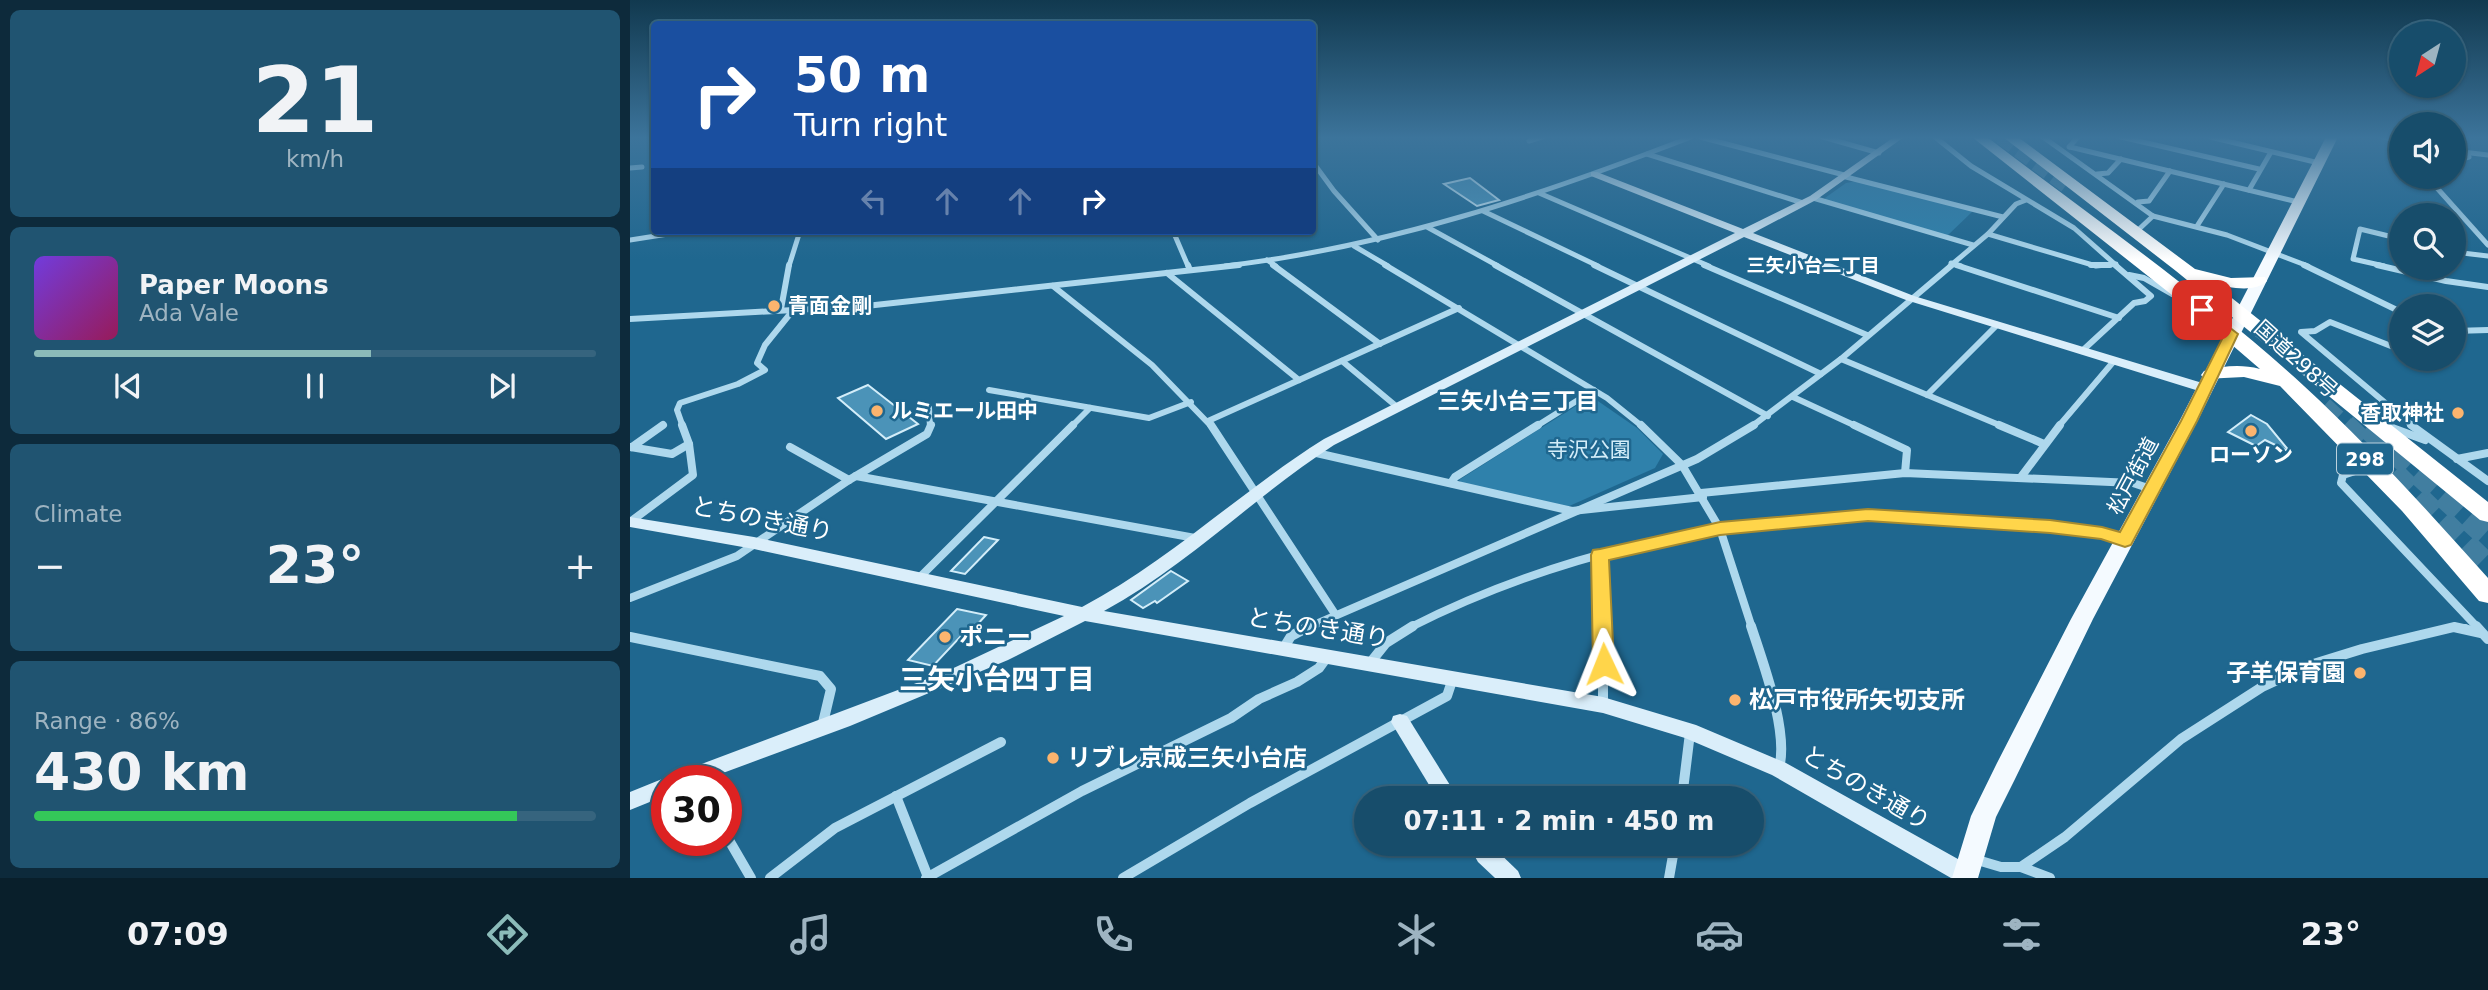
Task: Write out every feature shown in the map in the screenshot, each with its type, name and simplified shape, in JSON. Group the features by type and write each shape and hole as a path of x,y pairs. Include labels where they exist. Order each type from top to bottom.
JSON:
{"highway":[{"path":"2019,178 2096,228"},
{"name":"国道298号","path":"2032,178 2187,298 2236,325 2374,421 2488,514"},
{"name":"国道298号","path":"2065,178 2182,267 2488,594"},
{"path":"2079,178 2106,209"},
{"path":"2182,267 2227,283 2259,281"},
{"path":"2207,381 2238,369 2249,370 2297,390"}],"main road":[{"name":"松戸街道","path":"1967,870 1984,816 2006,771 2311,178"}],"street":[{"path":"1324,178 1378,240"},
{"path":"630,319 848,307 1266,260 1353,246 1427,228 1582,178"},
{"path":"1604,178 1910,298 2114,361 2207,381"},
{"path":"1729,178 1973,245"},
{"path":"726,765 976,667 1084,614 1142,578 1311,452 1396,406 1808,201 1844,178"},
{"path":"1855,178 2003,217"},
{"path":"1991,178 2074,228 2151,296 2134,303 2082,351"},
{"path":"2103,178 2153,216 2238,239 2303,264 2389,306"},
{"path":"2138,202 2149,201 2165,178"},
{"path":"2199,178 2298,202"},
{"path":"2249,190 2255,178"},
{"path":"2197,226 2224,184"},
{"path":"2438,189 2488,245"},
{"path":"1539,193 1867,335"},
{"path":"1283,649 1291,636 1335,614 1682,465 1769,416 1841,359 1988,234 2016,204 2026,200"},
{"path":"1483,210 1821,374"},
{"path":"2136,232 2153,216"},
{"path":"1427,228 1769,416"},
{"path":"2389,236 2360,229 2353,259 2389,268"},
{"path":"1988,234 2096,266 2116,264"},
{"path":"630,240 662,235"},
{"path":"781,309 785,279 799,235"},
{"path":"1175,235 1190,270"},
{"path":"1353,246 1594,390 1636,420 1682,465 1720,528 1771,688 1783,754 1779,769"},
{"path":"2466,253 2488,256"},
{"path":"1266,260 1380,344"},
{"path":"1951,263 2119,318"},
{"path":"1167,273 1299,380"},
{"path":"2127,274 2144,278 2172,294 2187,298"},
{"path":"2442,280 2488,287"},
{"path":"1053,286 1152,365 1208,421 1335,614"},
{"path":"1208,421 1459,308"},
{"path":"630,522 692,475 689,444 677,410 680,404 738,384 765,370 757,363 765,345 794,309"},
{"path":"2389,345 2330,323 2315,331 2301,332 2432,442 2488,481"},
{"path":"1927,395 1997,325"},
{"path":"2466,331 2488,330"},
{"path":"1841,359 2044,444"},
{"path":"1342,360 1396,406"},
{"path":"2021,477 2044,444 2114,361"},
{"path":"989,390 1149,418 1191,402"},
{"path":"1451,483 1455,477 1594,390"},
{"path":"1793,397 1907,450 1905,473"},
{"path":"630,597 737,556 852,478 927,434 932,424 929,408"},
{"path":"920,577 1090,408"},
{"path":"2374,421 2432,442"},
{"path":"631,447 663,425"},
{"path":"631,447 672,454 689,444"},
{"path":"790,447 852,478 1195,538"},
{"path":"1311,452 1572,511 1802,481 1905,473 2133,483 2151,489"},
{"path":"2457,459 2488,453"},
{"path":"2371,466 2343,475 2341,483 2485,636"},
{"path":"1370,663 1387,640 1473,599 1600,555 1720,528 1886,515 2050,527 2102,533 2125,540"},
{"name":"とちのき通り","path":"630,522 754,543 1084,614 1603,705 1689,732 1779,769 1967,870"},
{"path":"1600,555 1605,691 1603,705"},
{"path":"2021,867 2065,837 2181,739 2262,687 2307,666 2409,637 2455,627 2485,636"},
{"path":"630,637 820,676 831,689 822,727"},
{"path":"896,796 927,877 1082,791 1231,718 1259,699 1297,682 1319,667 1328,656"},
{"path":"1123,878 1250,803 1447,696 1453,677"},
{"path":"1400,722 1440,786"},
{"path":"1684,786 1691,741 1689,732"},
{"path":"769,878 835,828 1001,742"},
{"path":"630,801 651,792"},
{"path":"738,856 751,878"},
{"path":"1486,856 1510,878"},
{"path":"1669,878 1673,856"},
{"path":"1967,870 2021,867 2050,878"}],"green space":[{"path":"1857,181 1973,211 1947,236 1826,201 1825,198 1846,183"},
{"name":"寺沢公園","path":"1587,399 1595,399 1637,428 1663,454 1655,468 1567,507 1463,485 1459,480"}],"building":[{"path":"1470,178 1499,200 1477,206 1444,184"},
{"name":"ルミエール田中","path":"868,385 918,424 886,439 838,398"},
{"name":"ローソン","path":"2251,415 2267,424 2290,452 2265,440 2256,446 2228,432"},
{"path":"984,537 998,540 965,574 951,571"},
{"path":"1171,571 1188,581 1157,603 1155,601 1143,608 1131,600"},
{"name":"ポニー","path":"957,609 986,615 965,638 960,637 933,666 908,660"}],"tunnel":[{"path":"2056,178 2069,188"},
{"path":"2324,406 2347,427"},
{"path":"2345,425 2488,566"},
{"path":"2367,427 2488,537"}],"place":[{"name":"青面金剛","path":"774,306"},
{"name":"ルミエール田中","path":"877,411"},
{"name":"香取神社","path":"2458,413"},
{"name":"ローソン","path":"2251,431"},
{"name":"ポニー","path":"945,637"},
{"name":"子羊保育園","path":"2360,673"},
{"name":"松戸市役所矢切支所","path":"1735,700"},
{"name":"リブレ京成三矢小台店","path":"1053,758"}],"district":[{"name":"三矢小台二丁目","path":"1813,265"},
{"name":"三矢小台三丁目","path":"1518,401"},
{"name":"三矢小台四丁目","path":"997,679"}],"route":[{"path":"1604,664 1600,555 1720,528 1868,515 2050,527 2102,533 2125,540 2189,421 2231,334 2202,310"}]}
